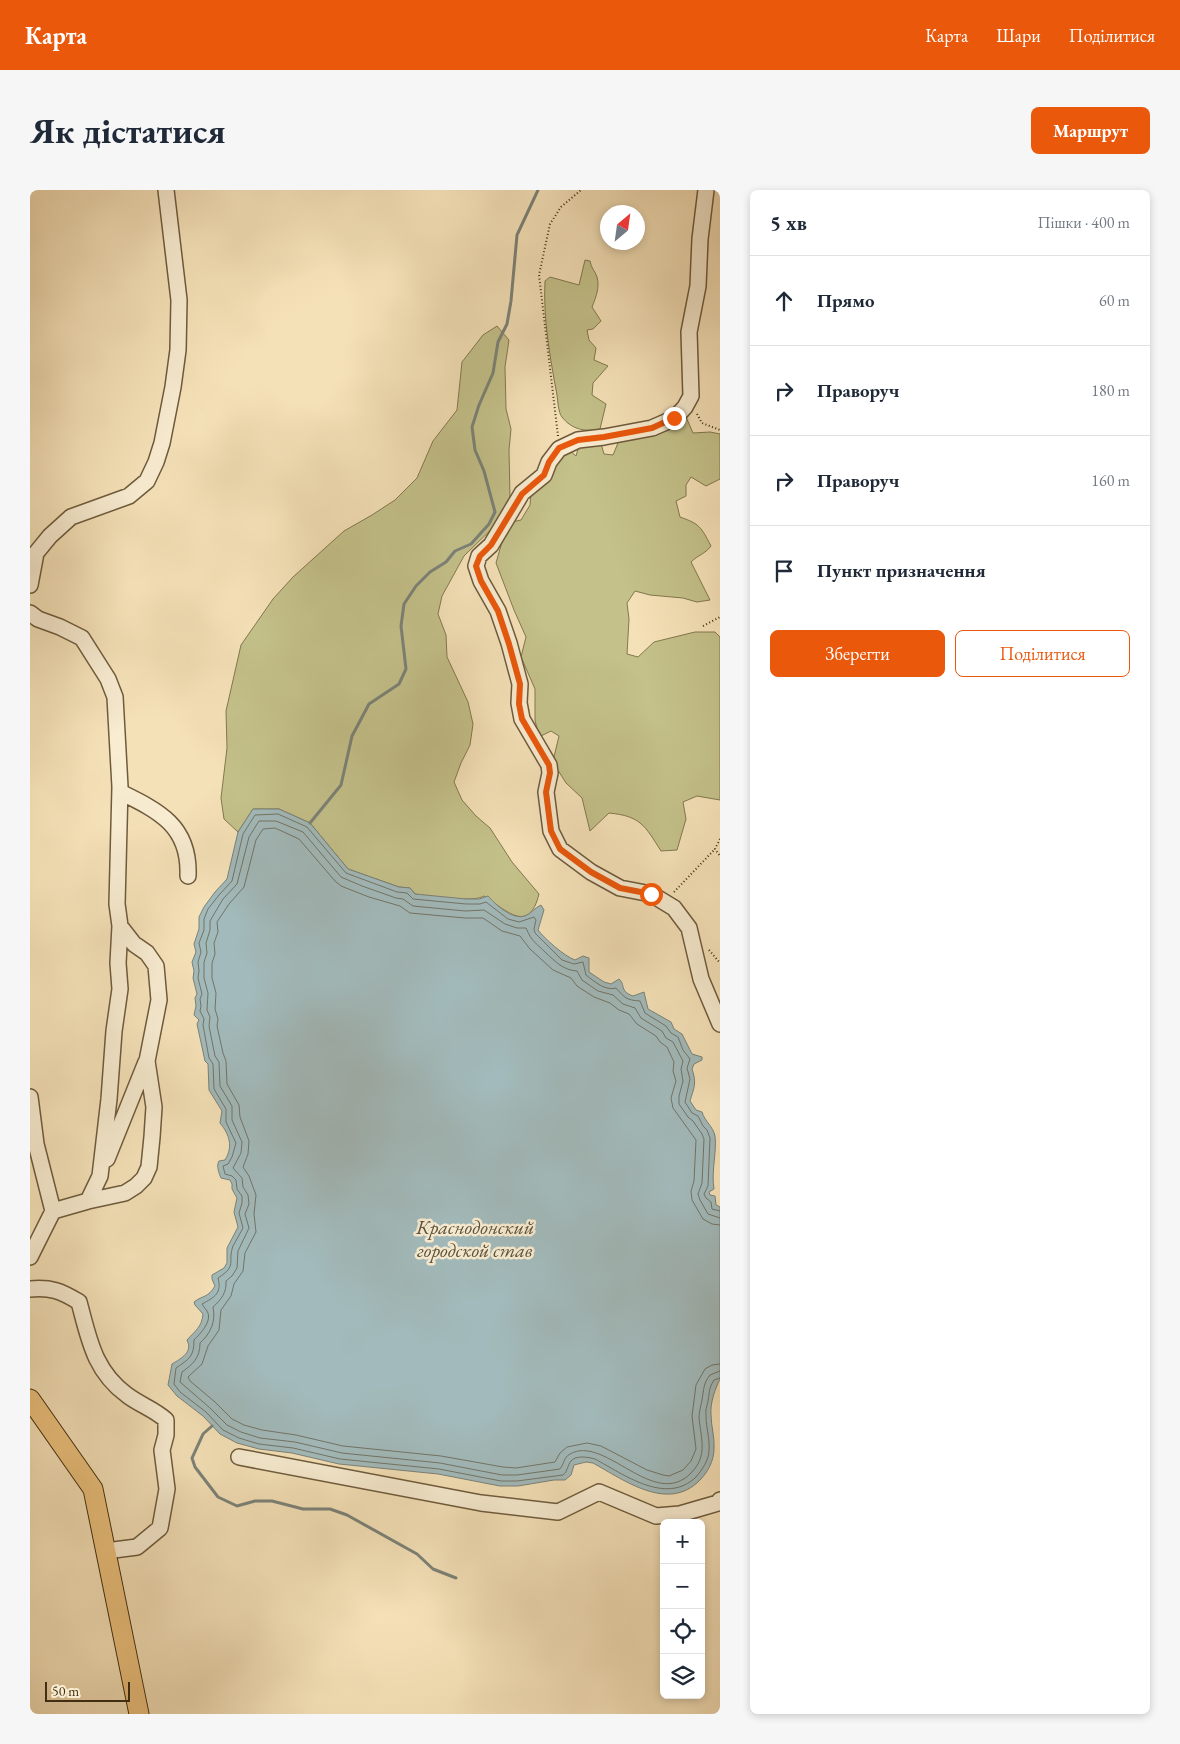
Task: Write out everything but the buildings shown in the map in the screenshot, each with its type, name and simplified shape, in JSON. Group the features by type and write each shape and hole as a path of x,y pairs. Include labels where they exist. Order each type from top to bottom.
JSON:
{"main road":[{"path":"30,1398 93,1489 139,1714"}],"street":[{"path":"30,585 36,553 50,536 71,517 129,496 147,481 156,462 168,415 178,350 179,300 166,190"},
{"path":"706,190 700,239 698,286 689,332 691,396 685,407 674,418 652,428 578,440 559,448 549,462 544,475 522,494 491,545 480,556 476,566 481,581 498,611 509,644 520,684 519,704 522,719 549,765 550,773 546,792 551,831 560,849 591,872 620,888 651,894 674,908 689,928 701,979 720,1024"},
{"path":"30,613 38,619 82,638 108,679 115,697 120,792 117,904 120,926 118,963 120,989 100,1176"},
{"path":"120,792 149,806 169,821 181,839 189,858 188,876"},
{"path":"88,1201 100,1176 146,1061 159,1000 156,966 134,944 120,926"},
{"path":"54,1211 125,1193 144,1178 148,1167 154,1107 146,1061"},
{"path":"30,1097 36,1144 54,1211 30,1258"},
{"path":"30,1289 48,1288 63,1292 79,1302 88,1340 97,1361 113,1384 129,1397 157,1411 166,1420 166,1435 162,1450 167,1489 160,1528 137,1547 106,1551"},
{"path":"240,1457 480,1503 558,1512 599,1492 656,1516 680,1514 718,1503 720,1500"}],"path":[{"path":"559,448 539,275 550,224 561,207 580,190"},
{"path":"691,396 694,409 702,423 720,430"},
{"path":"703,626 720,617"},
{"path":"665,902 715,848 720,839"},
{"path":"715,848 720,856"}],"shaded area":[{"path":"585,260 590,261 597,277 598,288 592,307 601,321 593,329 587,330 589,340 596,348 594,360 608,366 593,383 592,395 606,404 600,429 590,430 570,425 560,412 545,309 545,281 550,277 579,285"},
{"path":"497,326 509,340 505,367 506,409 511,429 509,450 510,499 503,518 464,556 442,596 438,614 446,635 447,657 468,702 473,724 470,745 454,782 462,800 490,828 512,862 539,894 535,906 529,914 523,916 516,916 508,912 484,896 461,899 415,894 410,888 399,887 348,869 310,823 279,809 253,809 238,832 224,819 221,798 227,748 226,711 241,645 273,599 293,577 344,531 395,500 417,478 433,441 457,410 462,362 483,335"},
{"path":"686,417 693,433 710,432 720,434 720,479 706,486 691,477 686,485 686,496 676,501 680,517 699,527 711,546 691,562 710,600 697,602 635,591 627,603 629,619 627,654 638,657 654,642 695,632 715,632 720,637 720,800 697,796 683,802 686,819 677,850 661,851 641,824 620,814 609,813 590,831 582,798 566,783 556,767 554,757 559,736 551,731 539,737 535,720 535,689 521,657 526,637 496,563 504,535 512,522 521,520 530,505 531,493 567,448 576,456 579,445 600,440 604,454 613,455 618,443 623,438"}],"water":[{"name":"Краснодонский городской став","path":"253,809 279,809 310,823 348,869 399,887 410,888 415,894 466,899 479,899 488,896 505,911 520,917 527,915 541,905 544,910 538,930 550,942 575,960 583,956 589,958 589,972 604,982 611,984 619,979 624,990 633,996 644,992 648,1009 671,1022 674,1029 682,1034 692,1054 702,1057 702,1060 694,1064 692,1069 695,1082 690,1101 696,1110 702,1112 713,1129 715,1136 714,1189 709,1192 710,1195 715,1196 716,1205 720,1207 720,1379 711,1406 713,1457 703,1477 687,1489 674,1494 660,1494 632,1485 593,1463 586,1462 574,1465 571,1475 565,1480 518,1486 500,1486 438,1474 339,1464 292,1453 259,1449 237,1443 220,1434 203,1416 177,1396 168,1385 172,1364 186,1354 189,1348 187,1340 201,1322 203,1314 194,1302 208,1294 215,1286 212,1275 224,1268 227,1263 227,1248 238,1227 234,1212 237,1198 230,1180 221,1178 218,1170 219,1161 225,1160 230,1146 226,1132 220,1123 222,1111 209,1090 208,1064 205,1061 197,1024 199,1020 194,1015 197,994 192,962 196,952 194,944 199,929 199,917 215,892 227,879 238,832"}],"waterway":[{"path":"310,823 341,785 352,736 369,704 399,684 406,669 401,626 404,604 416,586 430,572 446,562 455,551 471,544 489,524 495,512 484,471 475,450 472,427 493,373 498,342 507,324 517,235 538,190"},
{"path":"212,1426 203,1434 192,1458 195,1467 218,1497 237,1506 255,1501 272,1501 303,1509 330,1509 347,1515 417,1554 433,1569 456,1578"}],"route":[{"path":"651,894 620,888 591,872 560,849 551,831 546,792 550,773 549,765 522,719 519,704 520,684 509,644 498,611 481,581 476,566 480,556 491,545 522,494 544,475 549,462 559,448 578,440 652,428 674,418"}]}
